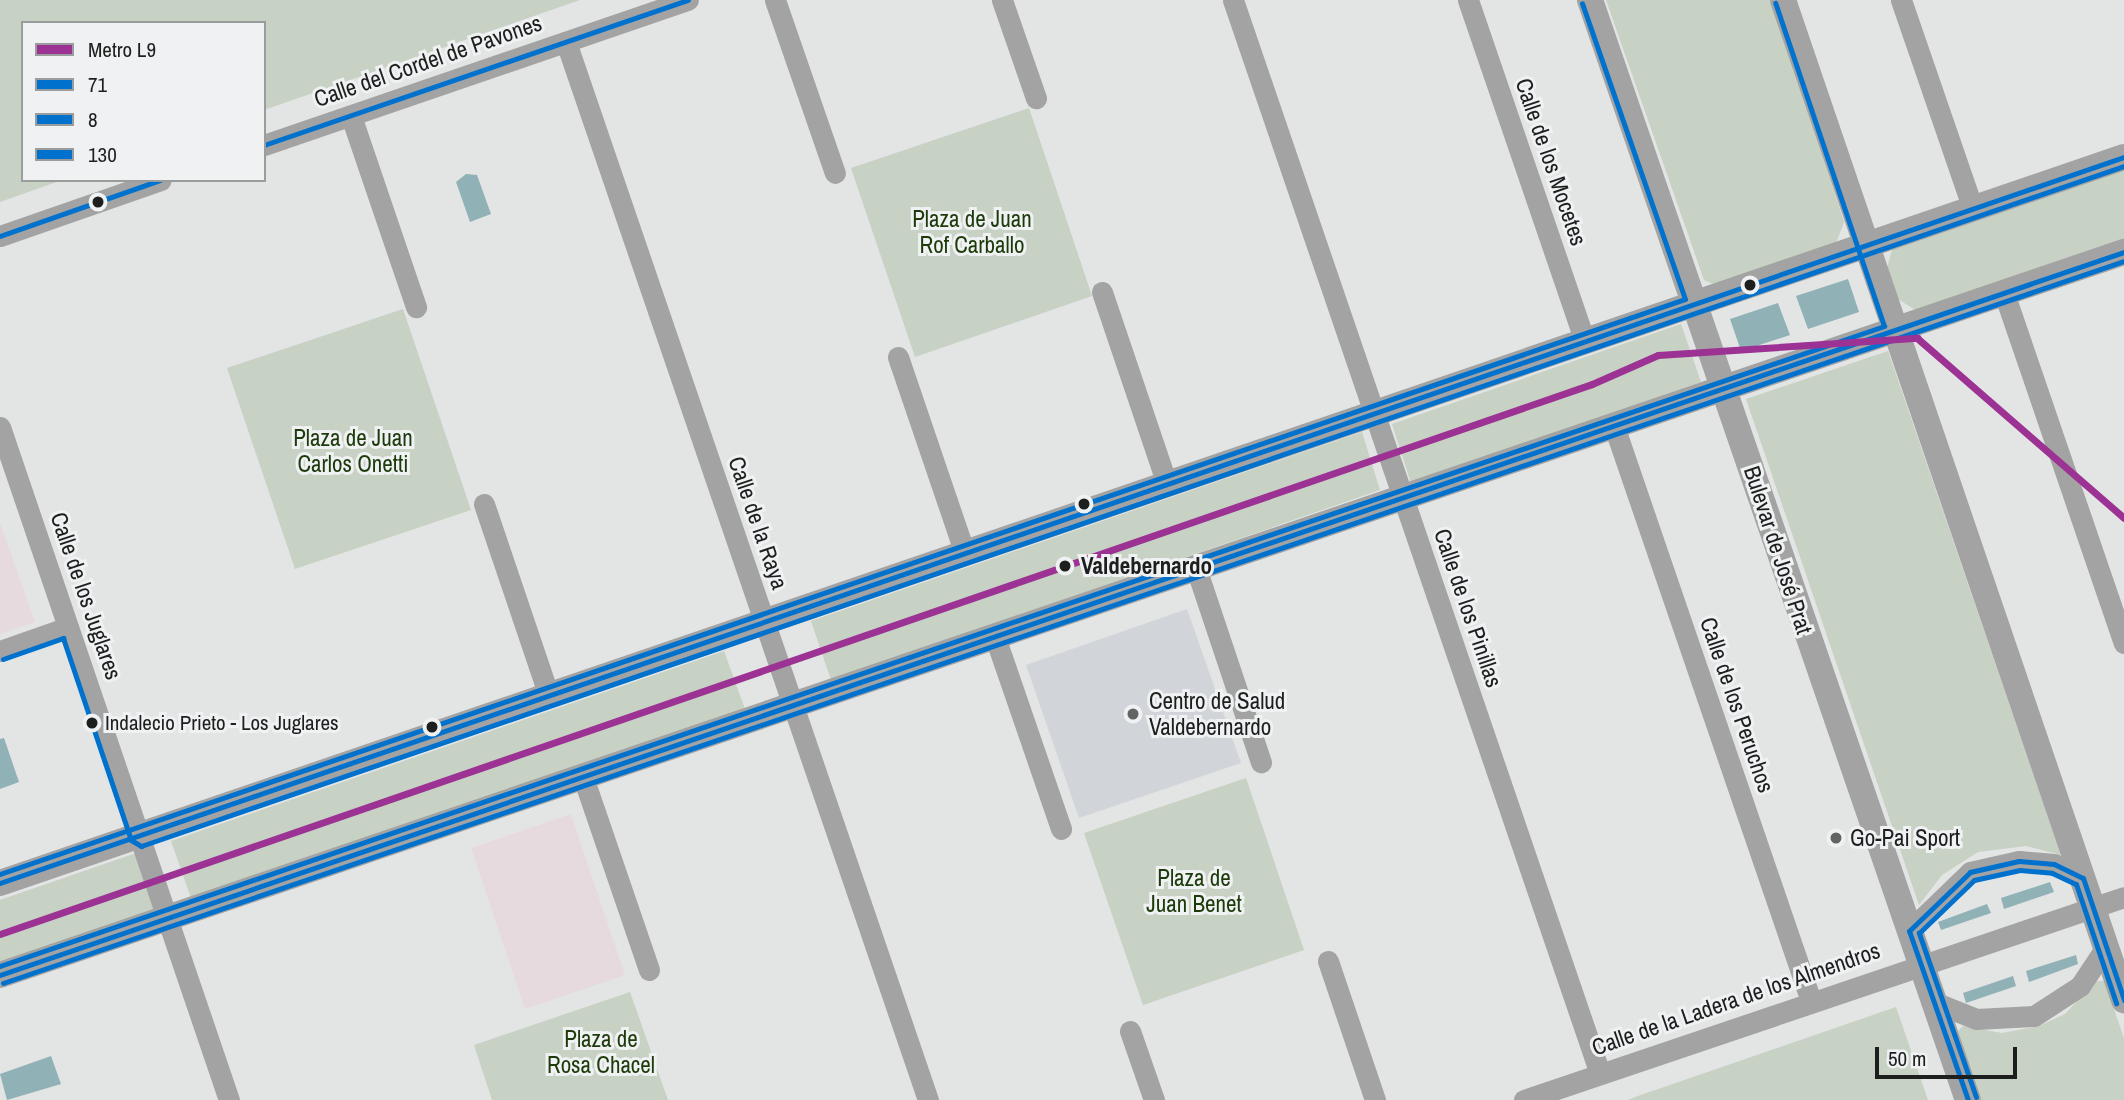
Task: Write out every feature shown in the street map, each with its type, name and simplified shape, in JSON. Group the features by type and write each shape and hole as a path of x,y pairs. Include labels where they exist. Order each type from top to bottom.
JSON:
{"street":[{"name":"Calle del Cordel de Pavones","path":"266,144 688,0"},
{"path":"775,0 835,173"},
{"path":"1002,0 1036,98"},
{"name":"Calle de los Pinillas","path":"1233,0 1600,1074"},
{"name":"Calle de los Mocetes","path":"1468,0 1585,341"},
{"name":"Bulevar de José Prat","path":"1590,0 1968,1100"},
{"path":"1783,0 2124,1000"},
{"path":"1901,0 1973,209"},
{"name":"Calle de la Raya","path":"566,42 928,1100"},
{"path":"351,116 416,307"},
{"path":"0,883 2124,157"},
{"path":"0,236 155,182"},
{"path":"0,975 2124,252"},
{"path":"1102,292 1167,484"},
{"path":"2004,293 2124,643"},
{"path":"898,357 965,554"},
{"name":"Calle de los Peruchos","path":"1614,426 1811,1001"},
{"name":"Calle de los Juglares","path":"0,427 229,1100"},
{"path":"484,505 549,696"},
{"path":"1196,568 1261,762"},
{"path":"0,651 68,627"},
{"path":"995,637 1061,830"},
{"path":"583,777 649,970"},
{"name":"Calle de la Ladera de los Almendros","path":"1909,931 1970,872 2019,861 2054,864 2083,878"},
{"name":"Calle de la Ladera de los Almendros","path":"1524,1100 2124,897"},
{"path":"1934,1002 1976,1019 2034,1016 2073,992 2106,947"},
{"path":"1328,961 1375,1100"},
{"path":"1130,1031 1154,1100"}],"shaded area":[{"path":"0,523 35,622 0,634"},
{"name":"Centro de Salud Valdebernardo","path":"1187,609 1241,763 1079,818 1026,665"},
{"path":"571,814 625,975 525,1009 471,848"}],"green space":[{"path":"0,0 580,0 266,109 266,21 21,21 21,182 56,182 0,202"},
{"path":"1606,0 1772,0 1844,222 1835,246 1713,284 1704,280"},
{"name":"Plaza de Juan Rof Carballo","path":"1029,108 1092,296 915,357 851,168"},
{"path":"2124,170 2124,240 1915,310 1898,299 1887,268 1892,250"},
{"name":"Plaza de Juan Carlos Onetti","path":"403,309 471,510 295,569 227,368"},
{"path":"1681,324 1701,382 1411,483 1392,424"},
{"path":"1888,351 2061,855 2026,846 1978,852 1942,875 1919,905 1746,399"},
{"path":"1362,432 1380,490 831,680 811,621"},
{"path":"724,651 745,709 191,898 171,841"},
{"name":"Plaza de Juan Benet","path":"1246,778 1304,950 1143,1005 1084,833"},
{"path":"136,853 154,910 0,963 0,900"},
{"path":"2096,981 2104,981 2124,1038 2124,1100 1980,1100 1957,1032 1963,1026 2002,1033 2039,1026 2065,1014"},
{"name":"Plaza de Rosa Chacel","path":"630,992 668,1100 492,1100 474,1045"},
{"path":"1896,1007 1928,1100 1628,1100 1638,1096"}],"water":[{"path":"466,174 477,175 491,214 470,222 456,182"},
{"path":"1848,279 1859,312 1808,329 1796,296"},
{"path":"1778,303 1790,335 1741,351 1730,319"},
{"path":"4,738 19,782 0,789 0,739"},
{"path":"2050,882 2054,892 2004,909 2001,898"},
{"path":"1987,904 1991,913 1941,930 1938,922"},
{"path":"2076,955 2078,964 2029,982 2026,971"},
{"path":"2013,976 2016,986 1966,1003 1963,993"},
{"path":"51,1056 61,1084 7,1100 0,1074"}],"metro line":[{"name":"L9","path":"0,934 1592,384 1658,355 1917,338 2124,518"}],"transit line":[{"name":"71","path":"266,144 688,0"},
{"name":"130","path":"0,874 1685,299 1582,3"},
{"name":"130","path":"0,966 1884,326 1775,3"},
{"name":"71","path":"0,883 2124,157"},
{"name":"8","path":"3,659 63,638 131,840 141,846 2124,166"},
{"name":"71","path":"0,236 154,182"},
{"name":"71","path":"0,975 2124,252"},
{"name":"8","path":"3,983 2124,261"},
{"name":"71","path":"1968,1100 1909,931 1970,872 2019,861 2054,864 2083,878 2124,1000"},
{"name":"8","path":"1976,1097 1919,933 1974,880 2020,870 2052,873 2076,884 2116,1003"}],"place":[{"name":"Valdebernardo","path":"1065,566"},
{"name":"Centro de Salud Valdebernardo","path":"1133,714"},
{"name":"Indalecio Prieto - Los Juglares","path":"92,723"},
{"name":"Go-Pai Sport","path":"1836,838"}]}
